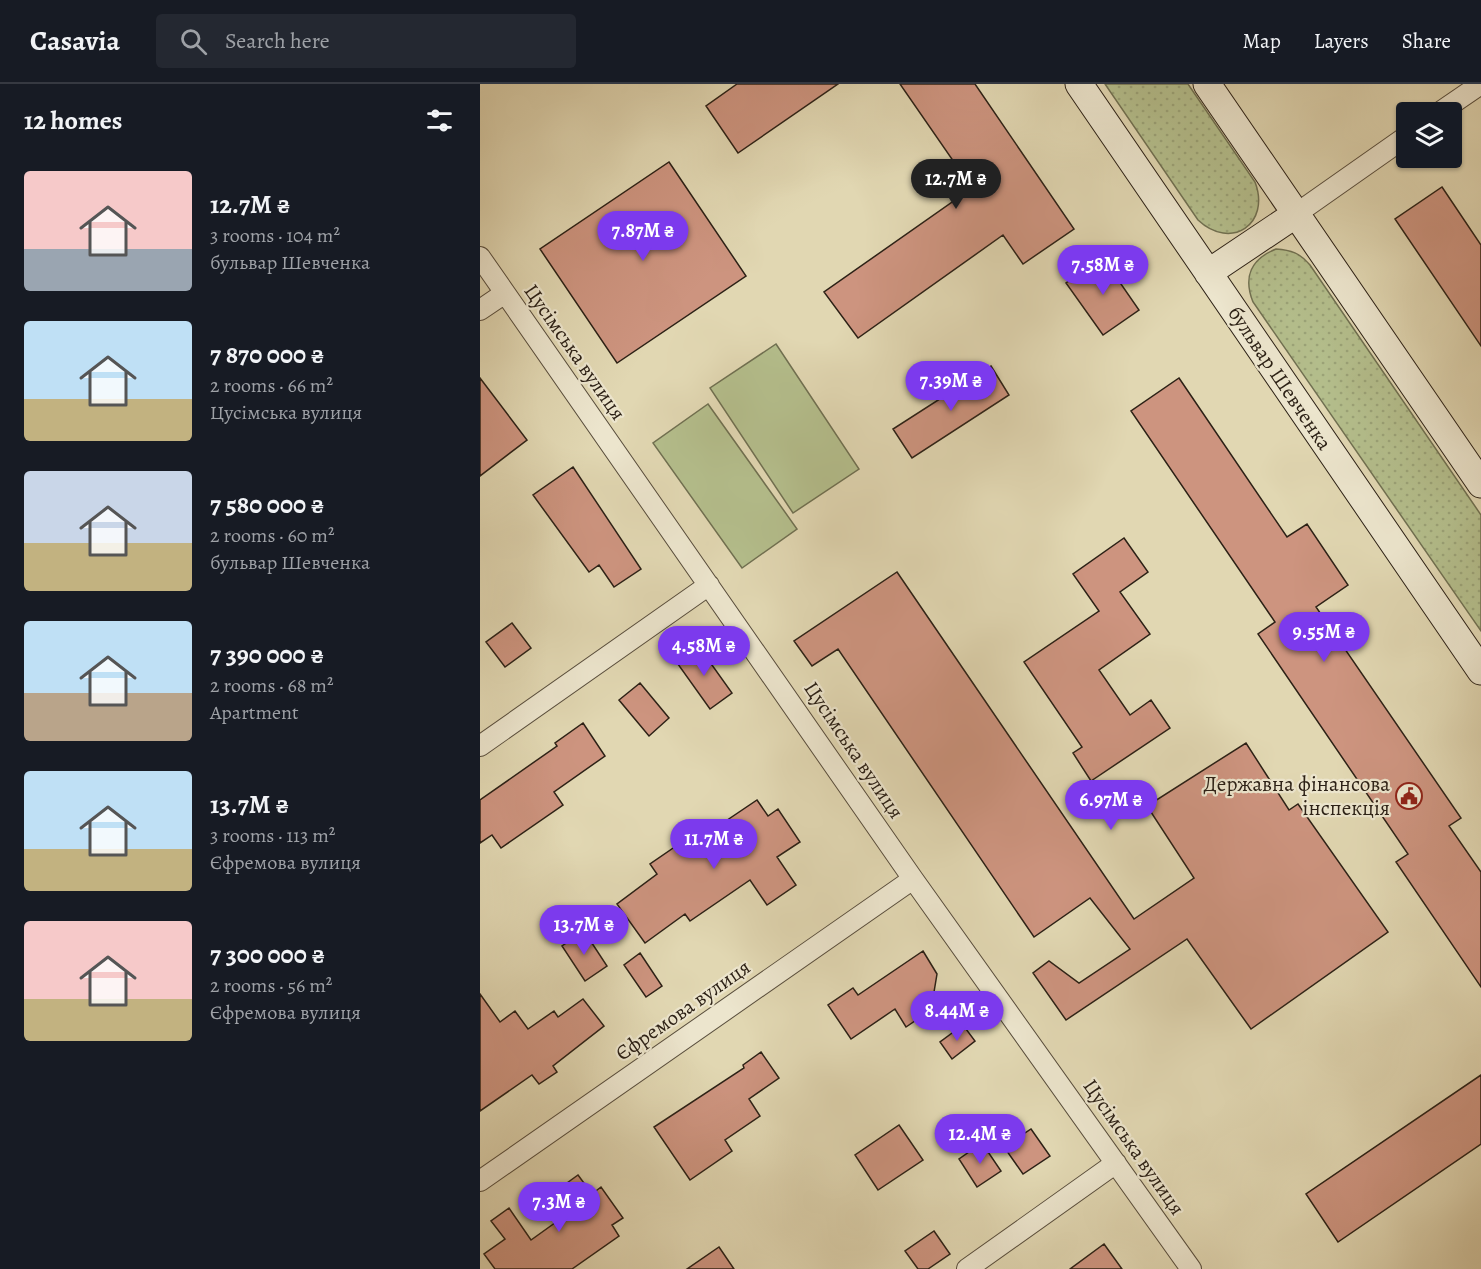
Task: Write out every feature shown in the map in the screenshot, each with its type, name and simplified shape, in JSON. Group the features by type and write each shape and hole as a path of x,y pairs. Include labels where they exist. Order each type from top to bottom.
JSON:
{"main road":[{"name":"бульвар Шевченка","path":"1079,84 1481,671"},
{"path":"1207,84 1481,484"},
{"path":"1209,273 1296,214"}],"street":[{"path":"1455,102 1481,84"},
{"path":"1296,214 1396,144"},
{"name":"Цусімська вулиця","path":"480,257 913,879 1191,1269"},
{"path":"480,310 505,293"},
{"path":"480,746 709,585"},
{"name":"Єфремова вулиця","path":"480,1181 913,879"},
{"path":"967,1269 1116,1163"}],"green space":[{"path":"1105,84 1188,84 1255,182 1258,197 1253,221 1235,233 1223,233 1211,229 1198,220"},
{"path":"1276,249 1295,253 1310,265 1481,515 1481,631 1253,302 1249,285 1251,270 1260,258"},
{"path":"776,344 859,469 793,513 710,388"},
{"path":"708,404 797,529 742,568 653,443"}],"building":[{"path":"737,84 838,84 738,153 706,106"},
{"path":"900,84 975,84 1074,229 1023,264 1003,235 858,338 824,292 972,188"},
{"path":"669,162 746,276 617,363 540,249"},
{"path":"1442,187 1481,245 1481,346 1395,219"},
{"path":"1103,258 1139,310 1103,335 1066,283"},
{"path":"991,366 1009,395 912,458 893,429"},
{"path":"480,378 527,440 480,476"},
{"path":"1179,378 1287,537 1307,524 1348,585 1316,607 1461,818 1449,826 1481,872 1481,987 1396,862 1408,854 1258,634 1275,622 1131,411"},
{"path":"573,467 641,569 614,587 599,565 589,572 533,495"},
{"path":"1124,538 1148,572 1120,592 1150,634 1099,670 1130,715 1151,700 1170,728 1091,781 1073,753 1082,747 1024,662 1099,611 1073,574"},
{"path":"897,572 1134,919 1194,878 1147,806 1246,743 1289,810 1298,804 1388,932 1251,1029 1187,939 1066,1020 1033,973 1049,961 1079,983 1130,949 1090,898 1034,937 838,649 812,666 794,641"},
{"path":"512,623 531,648 505,667 486,642"},
{"path":"697,644 732,693 710,709 675,660"},
{"path":"640,683 669,718 649,736 619,700"},
{"path":"583,723 605,756 554,792 563,805 501,848 492,835 480,843 480,800 557,746 555,743"},
{"path":"757,800 768,816 778,809 800,842 777,857 796,885 767,905 750,880 690,921 685,914 645,943 617,904 657,874 650,864 698,831 702,837"},
{"path":"584,931 607,966 585,981 562,946"},
{"path":"923,951 937,974 931,1010 906,1027 895,1009 851,1039 828,1005 853,988 858,995"},
{"path":"640,953 662,986 646,997 624,965"},
{"path":"480,994 500,1022 515,1011 528,1029 554,1011 558,1017 583,999 604,1026 553,1066 557,1072 539,1084 532,1075 480,1111"},
{"path":"963,1025 975,1041 952,1059 940,1042"},
{"path":"761,1052 779,1078 749,1099 760,1116 725,1140 732,1151 690,1180 654,1127 744,1068 743,1065"},
{"path":"1481,1075 1481,1144 1338,1242 1306,1194"},
{"path":"899,1125 923,1160 878,1190 855,1155"},
{"path":"1031,1129 1050,1156 1023,1174 1004,1147"},
{"path":"982,1143 1001,1171 977,1187 959,1159"},
{"path":"578,1175 592,1194 601,1187 623,1218 612,1225 619,1236 572,1269 495,1269 484,1254 505,1239 491,1221 509,1208 531,1240 570,1212 556,1191"},
{"path":"934,1231 950,1254 928,1269 918,1269 905,1251"},
{"path":"1104,1244 1122,1269 1070,1269"},
{"path":"719,1247 734,1269 687,1269"}],"place":[{"name":"Державна фінансова інспекція","path":"1409,796"}]}
